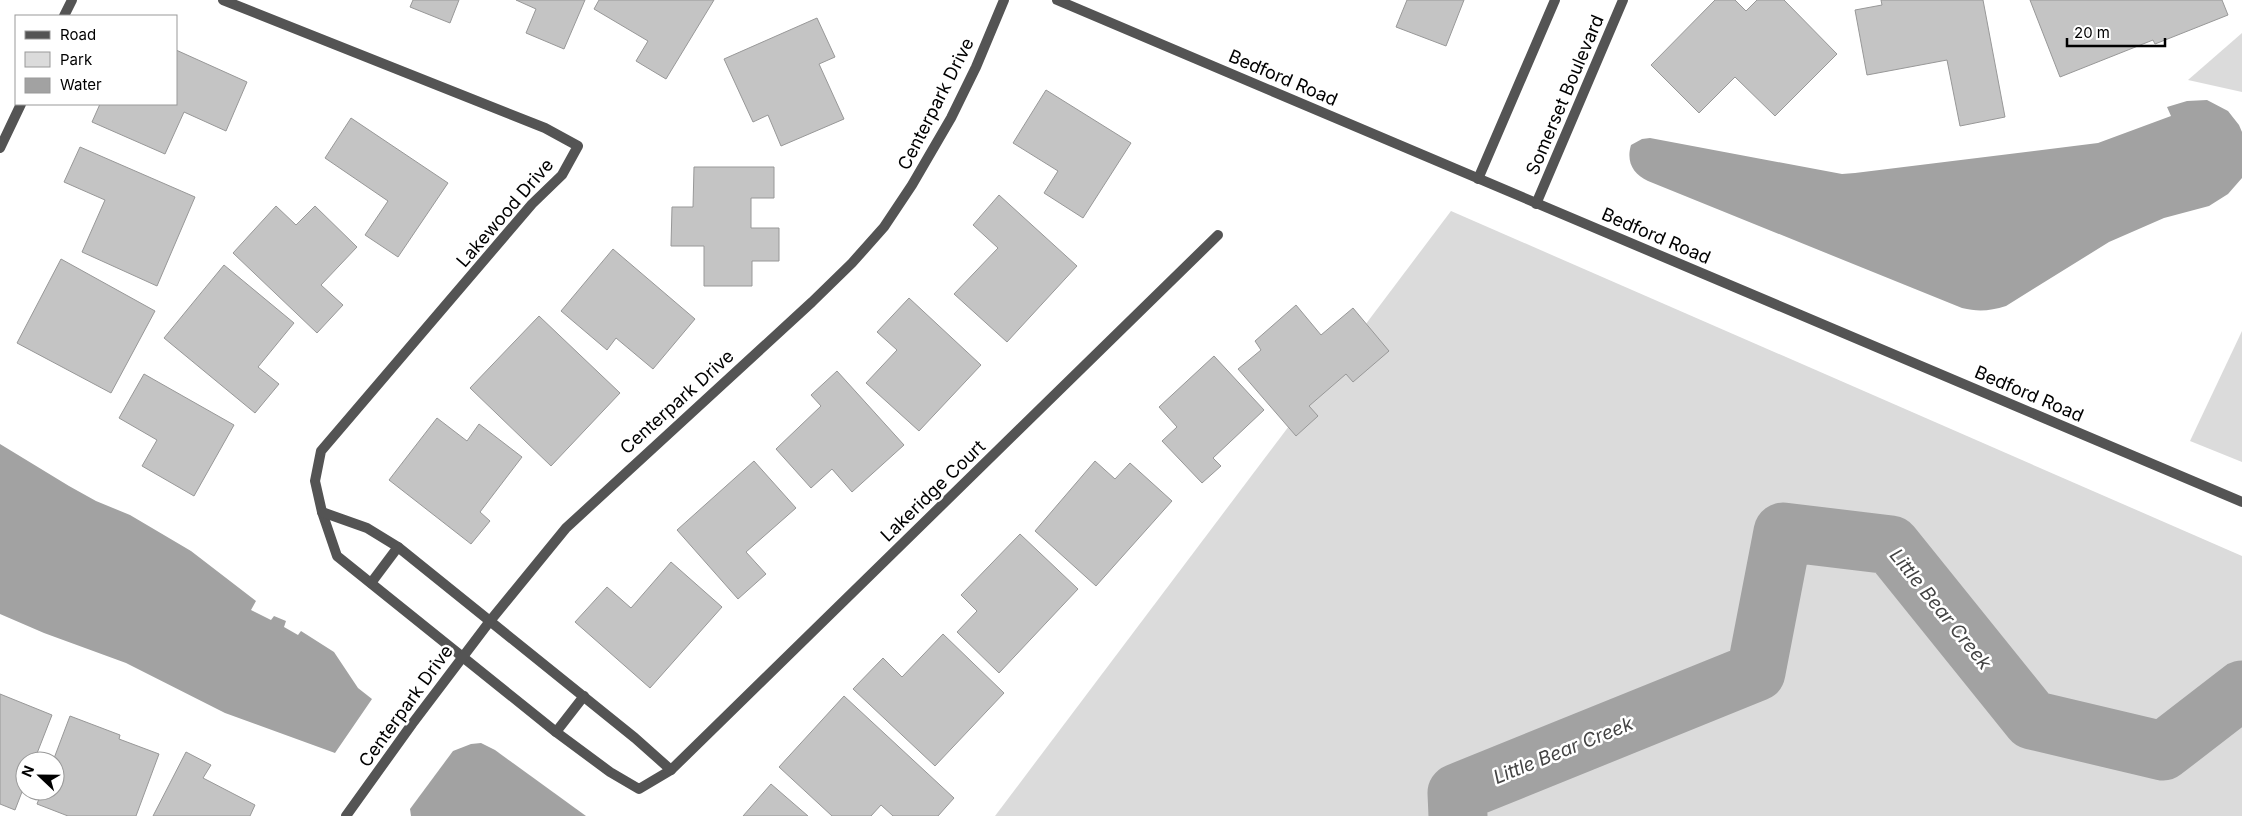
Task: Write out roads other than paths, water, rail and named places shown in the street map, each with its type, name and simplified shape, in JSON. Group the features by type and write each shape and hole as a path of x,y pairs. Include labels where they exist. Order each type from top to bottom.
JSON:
{"street":[{"path":"64,15 72,0"},
{"name":"Lakewood Drive","path":"223,0 537,125 578,146 562,175 532,204 321,452 315,481 322,512 337,556 462,658"},
{"name":"Centerpark Drive","path":"346,816 490,621 566,528 812,302 884,227 951,118 976,67 1004,0"},
{"name":"Bedford Road","path":"1057,0 2242,502"},
{"path":"1478,179 1555,0"},
{"name":"Somerset Boulevard","path":"1536,204 1623,0"},
{"path":"0,148 22,105"},
{"name":"Lakeridge Court","path":"462,658 610,772 639,789 671,770 1218,235"},
{"path":"322,512 367,528 398,547 584,696 671,770"},
{"path":"371,583 398,547"},
{"path":"556,732 584,696"}],"water":[{"path":"2207,100 2228,111 2242,132 2242,178 2228,194 2209,206 2164,218 2109,242 2006,306 1989,310 1962,308 1648,181 1638,175 1632,167 1629,157 1631,145 1642,139 1650,138 1842,174 1855,173 2098,143 2171,116 2167,107 2187,101"},
{"path":"0,444 69,486 96,501 130,515 191,551 256,601 251,610 271,620 274,616 286,621 284,627 298,635 301,631 334,652 358,688 372,699 335,753 225,713 126,663 44,633 0,614"},
{"path":"481,743 495,750 586,816 411,816 410,809 453,751 471,744"}],"waterway":[{"name":"Little Bear Creek","path":"1458,816 1457,793 1756,672 1783,532 1891,545 2032,720 2163,751 2242,690"}]}
